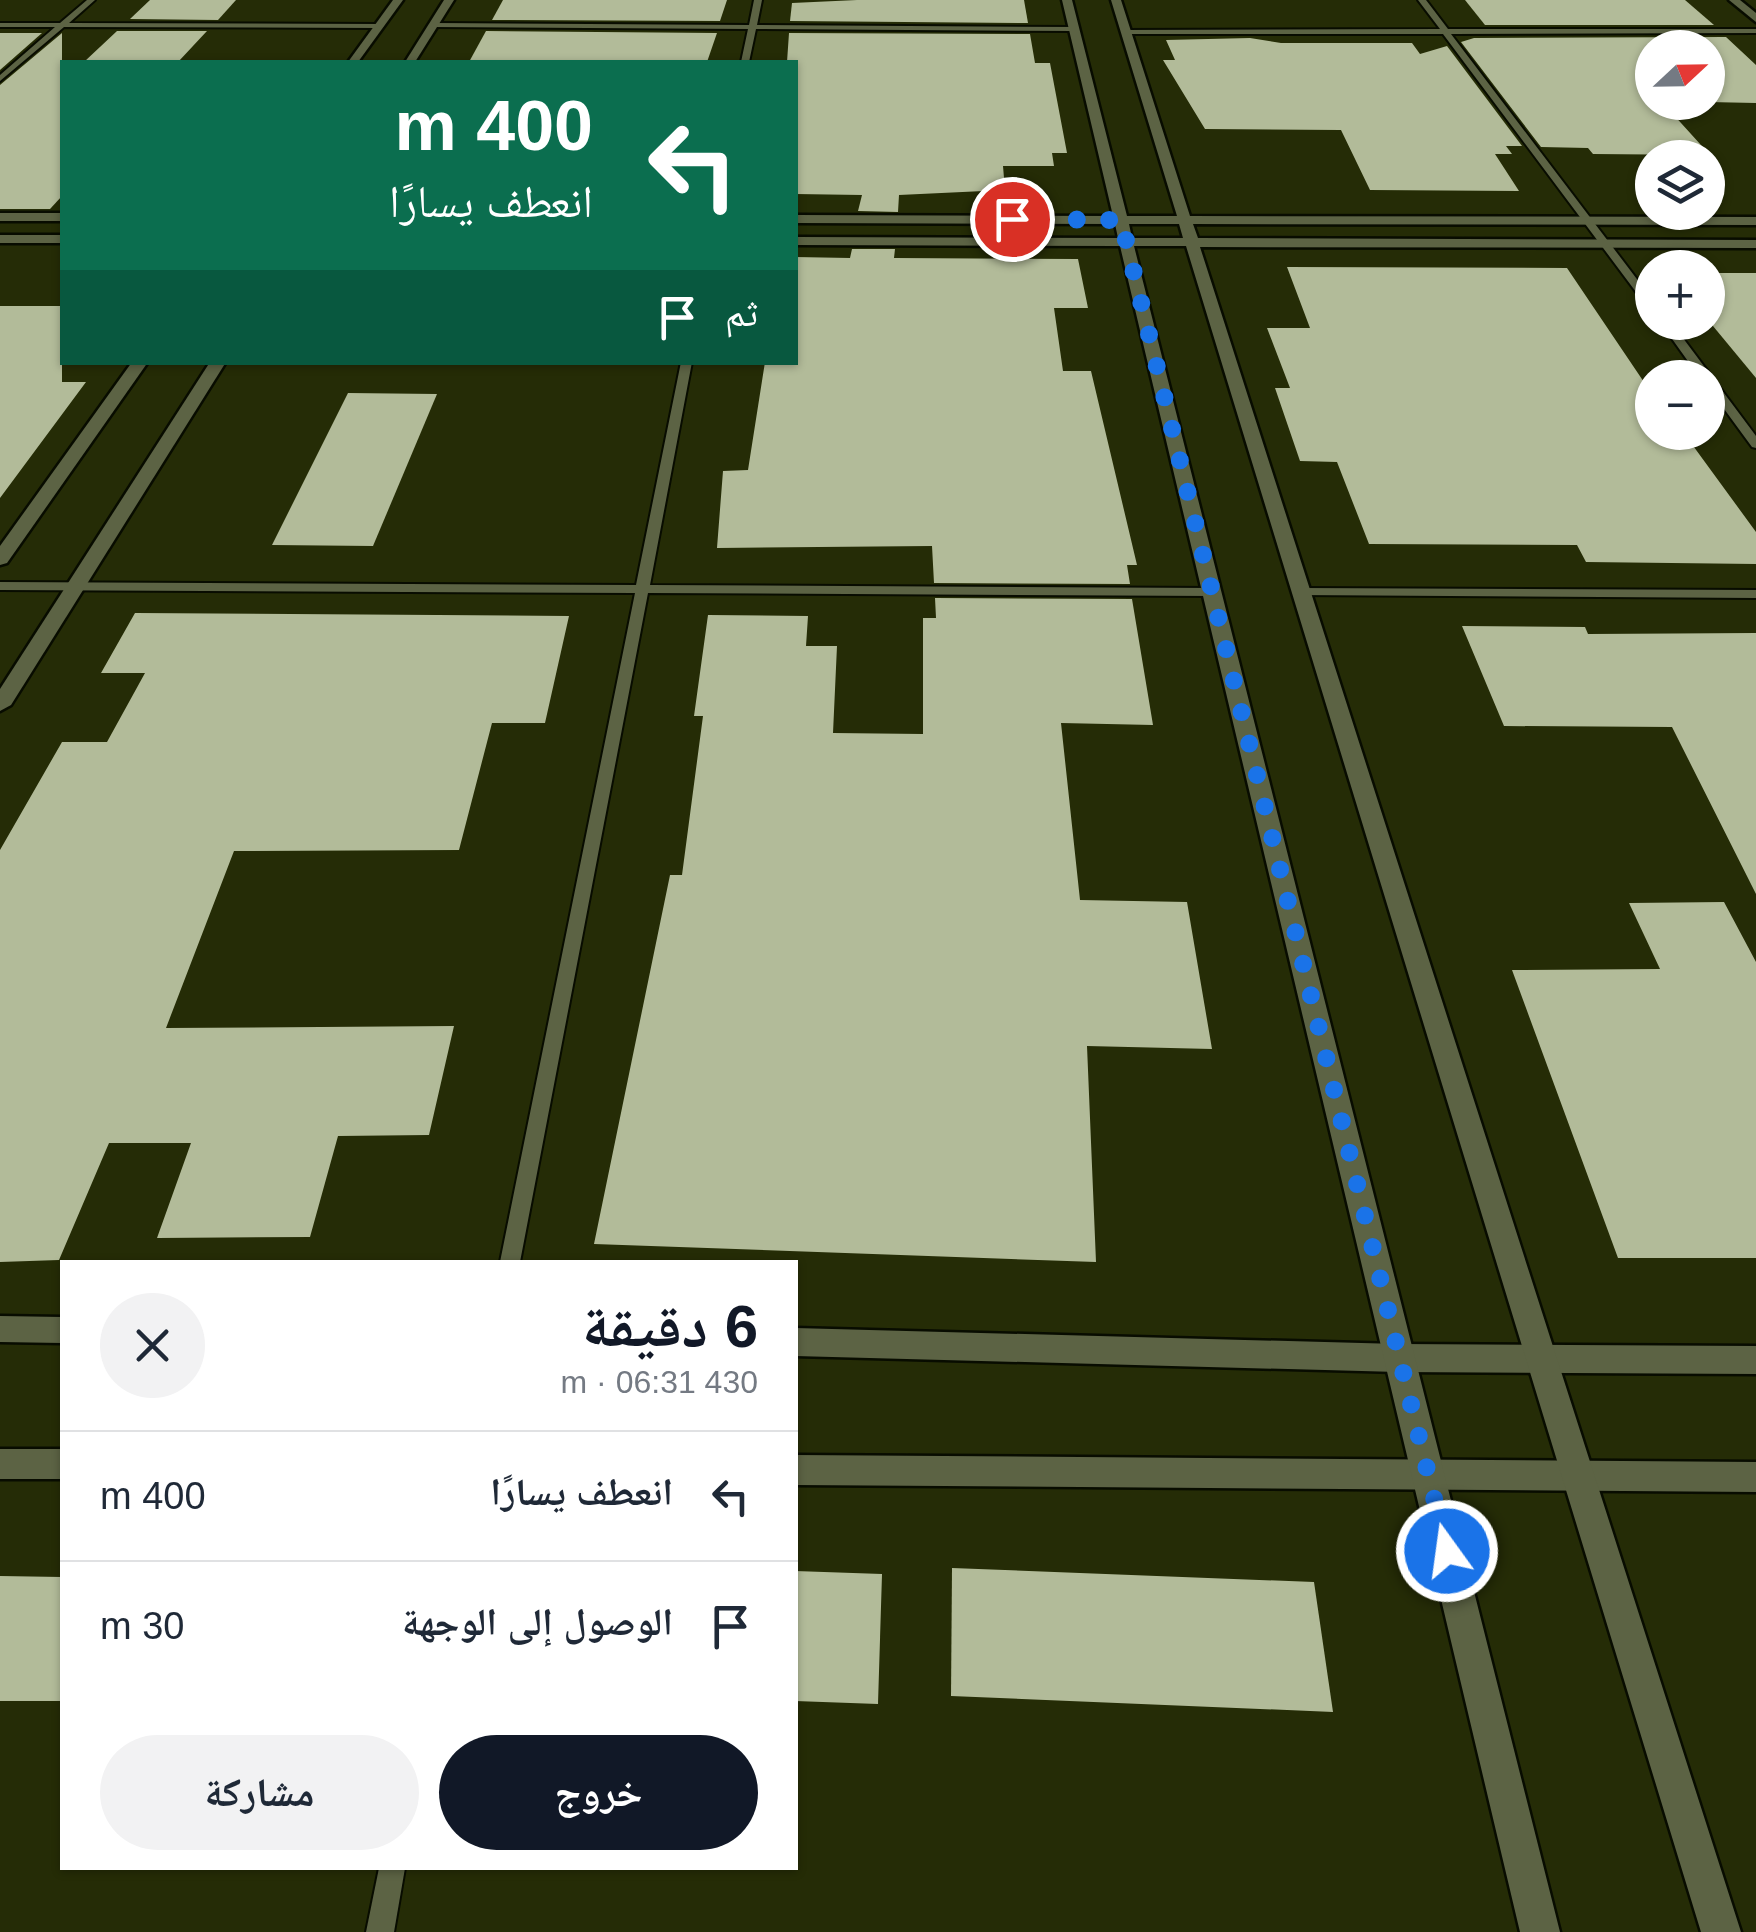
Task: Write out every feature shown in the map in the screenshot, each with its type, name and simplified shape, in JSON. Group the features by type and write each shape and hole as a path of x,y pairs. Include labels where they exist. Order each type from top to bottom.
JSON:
{"street":[{"path":"355,60 398,0"},
{"path":"411,60 450,0"},
{"path":"1067,0 1540,1932"},
{"path":"1116,0 1721,1932"},
{"path":"1734,0 1756,19"},
{"path":"0,217 60,217"},
{"path":"798,219 1605,244 1756,244"},
{"path":"798,241 1588,220 1756,221"},
{"path":"0,239 60,239"},
{"path":"0,559 138,365"},
{"path":"0,705 216,365"},
{"path":"0,1330 60,1330"},
{"path":"798,1342 1398,1358 1756,1360"},
{"path":"0,1464 60,1464"},
{"path":"798,1470 1756,1477"}],"lane":[{"path":"0,79 91,0"},
{"path":"746,60 758,0"},
{"path":"1422,0 1635,284"},
{"path":"0,25 380,26"},
{"path":"434,25 1074,29"},
{"path":"1126,32 1756,31"},
{"path":"1678,340 1693,360"},
{"path":"510,1260 686,365"},
{"path":"1725,403 1756,444"},
{"path":"0,586 1212,592"},
{"path":"1301,592 1756,594"},
{"path":"380,1932 392,1870"}],"shaded area":[{"path":"0,0 1756,0 1756,1932 0,1932"}],"building":[{"path":"150,0 236,0 218,20 130,19"},
{"path":"503,0 727,0 720,21 492,20"},
{"path":"1024,0 1028,23 790,21 792,3"},
{"path":"1465,0 1685,0 1714,25 1485,25"},
{"path":"117,31 207,31 180,60 86,60"},
{"path":"486,31 717,33 708,60 470,60"},
{"path":"0,33 42,33 0,70"},
{"path":"62,33 60,198 50,209 0,209 0,85"},
{"path":"789,33 1030,34 1035,63 1050,63 1067,153 1052,153 1054,166 1003,166 1005,190 899,195 898,212 858,211 862,195 798,194 798,60 787,60"},
{"path":"1635,37 1635,120 1678,120 1696,140 1635,140 1635,154 1541,147 1461,42 1474,38"},
{"path":"1725,37 1756,65 1756,103 1725,102"},
{"path":"1250,38 1281,43 1412,43 1420,54 1447,46 1522,146 1506,146 1512,154 1495,154 1519,191 1370,190 1341,130 1205,129 1163,60 1175,60 1166,40"},
{"path":"852,249 895,249 894,258 1078,259 1088,308 1054,308 1063,371 1091,371 1137,565 1127,565 1130,584 934,583 932,546 717,548 723,471 748,470 765,365 798,365 798,257 850,258"},
{"path":"1287,267 1567,268 1635,369 1635,450 1696,450 1756,532 1756,564 1586,562 1577,545 1369,544 1337,462 1300,461 1275,388 1290,388 1267,328 1310,328"},
{"path":"1725,273 1756,273 1756,378 1725,340"},
{"path":"0,306 60,306 62,382 86,382 0,498"},
{"path":"348,393 437,394 373,546 272,545"},
{"path":"935,598 1132,599 1153,725 1061,723 1080,900 1187,902 1212,1049 1087,1046 1096,1262 594,1244 670,875 682,875 703,716 694,716 708,615 808,616 806,646 837,646 833,733 923,734 923,618 936,618"},
{"path":"135,613 569,616 545,723 492,723 459,850 234,851 166,1028 454,1026 429,1135 338,1136 310,1237 157,1238 191,1143 109,1143 59,1260 0,1262 0,850 62,742 107,742 145,673 101,673"},
{"path":"1462,626 1585,627 1588,634 1756,633 1756,894 1672,727 1504,726"},
{"path":"1724,902 1756,962 1756,1258 1618,1258 1512,970 1660,969 1629,903"},
{"path":"952,1568 1314,1582 1333,1712 951,1696"},
{"path":"798,1571 882,1574 878,1704 798,1701"},
{"path":"0,1576 60,1577 60,1701 0,1701"}],"route":[{"path":"1012,219 1121,220 1447,1551"}]}
